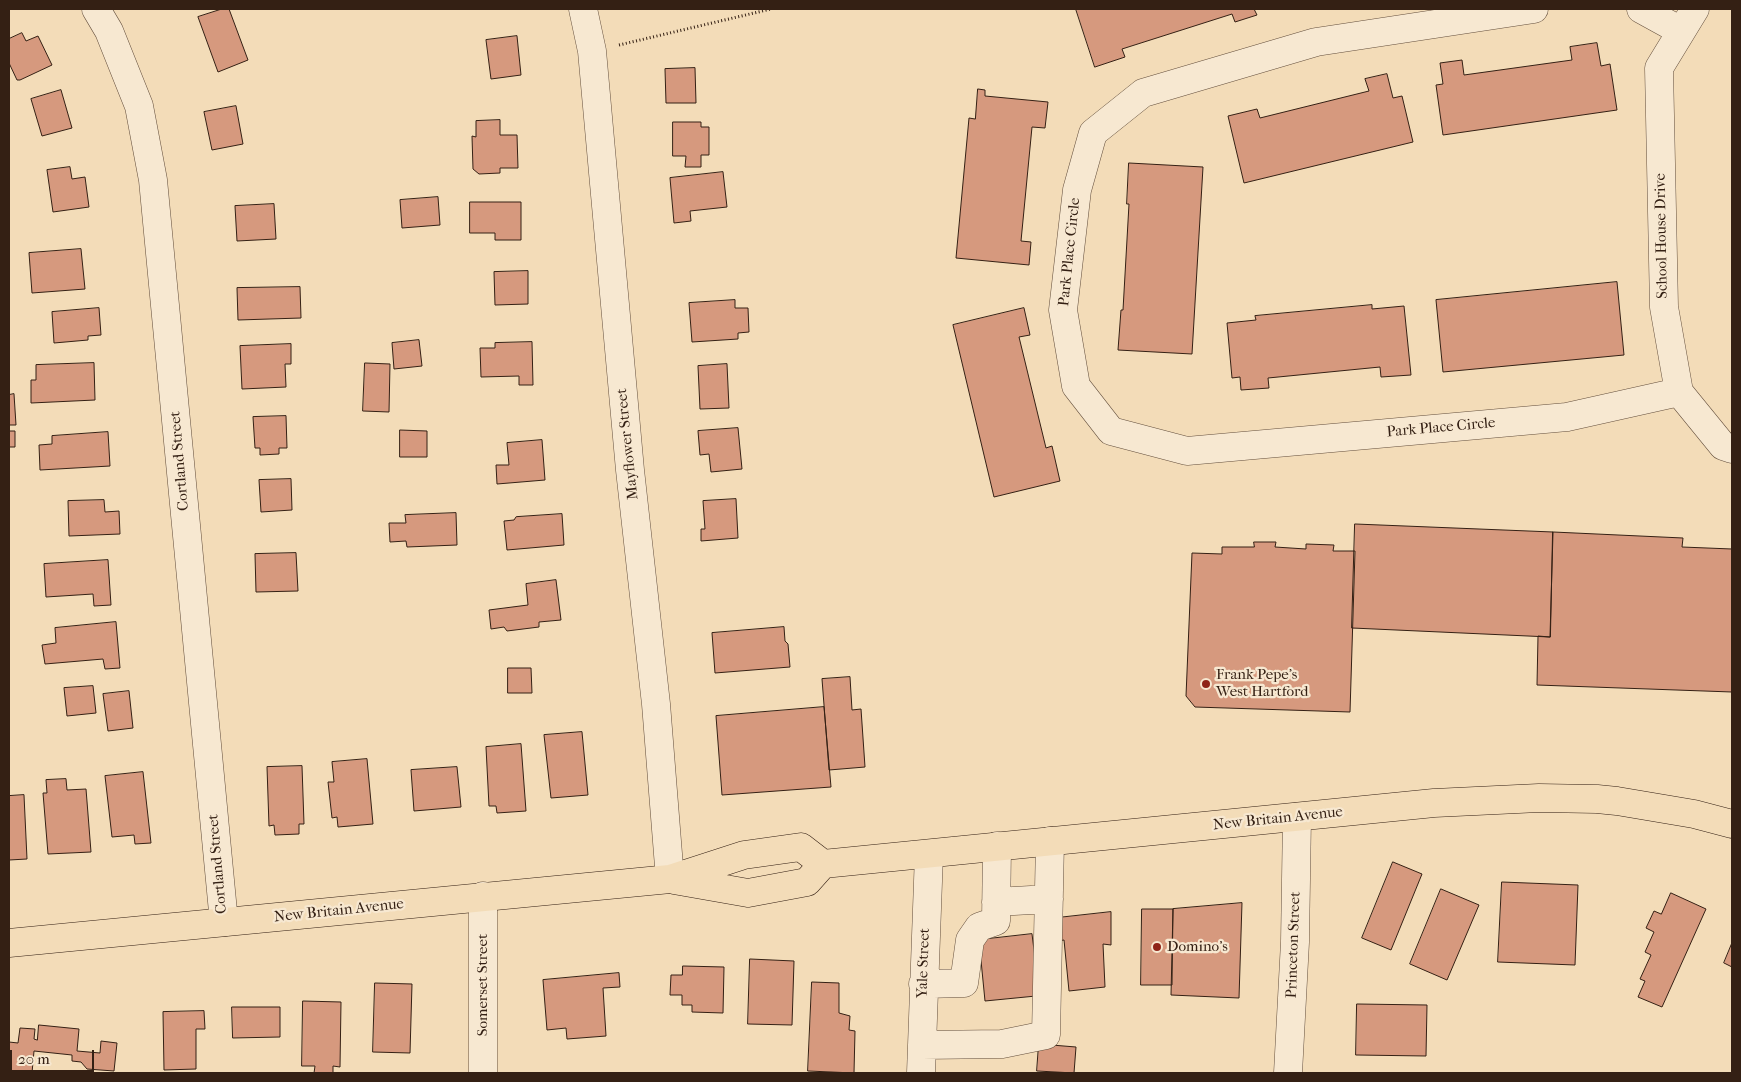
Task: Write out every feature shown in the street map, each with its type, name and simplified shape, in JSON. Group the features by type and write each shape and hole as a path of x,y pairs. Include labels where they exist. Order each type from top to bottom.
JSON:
{"main road":[{"name":"New Britain Avenue","path":"9,943 670,879 744,855 801,847 823,864 1434,803 1539,798 1597,799 1694,814 1732,824"},
{"name":"New Britain Avenue","path":"670,879 748,893 807,882 823,864"}],"street":[{"name":"Cortland Street","path":"96,9 109,31 139,106 153,180 224,922"},
{"name":"Mayflower Street","path":"583,9 592,51 630,461 656,704 670,879"},
{"name":"Park Place Circle","path":"1534,9 1316,42 1143,92 1093,133 1077,190 1063,310 1076,386 1111,431 1187,451 1567,417 1679,392"},
{"path":"1641,9 1688,20"},
{"name":"School House Drive","path":"1688,20 1659,68 1664,307 1679,392 1723,446 1732,449"},
{"name":"Princeton Street","path":"1288,1073 1295,942 1297,817"},
{"path":"922,1046 1002,1044 1046,1035 1050,841"},
{"path":"924,984 964,984 970,940 979,928 996,921 997,846"},
{"name":"Yale Street","path":"921,1073 929,854"},
{"name":"Somerset Street","path":"483,896 483,1073"},
{"path":"996,902 1048,898"}],"path":[{"path":"592,51 771,9"}],"building":[{"path":"222,9 229,9 248,60 218,72 198,17"},
{"path":"1076,9 1254,9 1257,15 1235,22 1232,14 1122,49 1125,57 1095,67"},
{"path":"22,33 26,41 38,36 52,65 17,80 9,63 9,39"},
{"path":"517,36 521,75 491,79 486,40"},
{"path":"1597,43 1601,66 1610,64 1617,110 1443,135 1436,85 1443,84 1440,63 1462,60 1464,75 1572,60 1570,47"},
{"path":"695,68 696,103 666,103 665,69"},
{"path":"1387,74 1393,98 1402,96 1413,142 1244,183 1228,116 1257,109 1260,118 1369,91 1365,79"},
{"path":"978,89 985,90 985,96 1048,102 1045,128 1032,127 1021,241 1031,242 1029,265 956,258 969,118 975,119"},
{"path":"61,90 72,128 42,136 31,99"},
{"path":"236,106 243,144 212,150 204,112"},
{"path":"500,120 500,135 517,135 518,168 500,168 500,173 479,174 473,169 472,136 476,137 476,121"},
{"path":"673,122 701,122 701,127 709,127 709,155 701,155 701,167 685,167 686,156 673,156"},
{"path":"1129,163 1203,167 1192,354 1118,350 1121,310 1123,310 1129,204 1127,204"},
{"path":"70,167 72,179 85,177 89,207 53,212 47,170"},
{"path":"723,172 727,207 690,211 691,221 674,223 670,178"},
{"path":"438,197 440,225 402,228 400,200"},
{"path":"470,202 521,202 521,240 495,240 495,233 470,233"},
{"path":"274,204 276,239 237,241 235,206"},
{"path":"81,249 85,289 32,293 29,253"},
{"path":"528,271 528,304 495,305 494,272"},
{"path":"1617,282 1624,355 1443,372 1436,300"},
{"path":"300,287 301,318 238,320 237,288"},
{"path":"735,300 735,308 748,308 749,332 738,333 738,339 692,342 689,303"},
{"path":"1372,305 1372,309 1404,306 1411,375 1381,377 1380,367 1268,378 1269,388 1241,390 1240,377 1232,378 1227,323 1256,320 1255,316"},
{"path":"99,308 101,335 88,336 88,340 54,343 52,312"},
{"path":"1024,308 1030,335 1019,337 1046,448 1052,446 1060,481 994,497 953,325"},
{"path":"419,340 422,366 394,369 392,343"},
{"path":"532,342 533,385 519,385 519,376 481,377 480,348 495,348 495,343"},
{"path":"291,344 291,364 285,364 286,387 242,389 240,346"},
{"path":"94,363 95,400 31,403 31,380 36,380 36,365"},
{"path":"365,363 390,364 389,412 363,411"},
{"path":"727,364 729,408 700,409 698,366"},
{"path":"14,394 16,425 9,425 9,395"},
{"path":"286,416 287,448 279,448 279,454 260,455 260,448 255,448 253,417"},
{"path":"738,428 742,469 711,472 709,454 700,455 698,431"},
{"path":"400,430 427,431 427,457 400,457"},
{"path":"9,431 15,431 15,447 9,447"},
{"path":"108,432 110,466 40,470 39,445 52,444 52,436"},
{"path":"542,440 545,480 497,484 496,465 509,465 507,443"},
{"path":"291,479 292,510 261,512 259,480"},
{"path":"736,499 738,538 701,541 701,529 705,529 703,501"},
{"path":"104,500 105,512 119,511 120,534 69,536 68,501"},
{"path":"456,513 457,545 407,547 406,541 390,542 389,523 406,523 405,515"},
{"path":"562,514 564,545 507,550 504,521 514,520 516,517"},
{"path":"1355,524 1553,532 1550,637 1352,628"},
{"path":"1553,532 1683,538 1682,547 1732,549 1732,692 1537,685 1538,636 1550,637"},
{"path":"1254,542 1276,542 1275,547 1306,549 1306,544 1334,545 1333,551 1355,551 1350,712 1195,707 1186,696 1192,553 1222,554 1222,547 1254,547"},
{"path":"296,553 298,591 256,592 255,554"},
{"path":"108,560 111,605 94,606 93,594 46,597 44,564"},
{"path":"556,580 561,620 539,622 539,627 507,631 504,627 491,629 489,610 528,605 526,584"},
{"path":"116,622 120,668 105,669 103,659 45,664 42,645 56,643 55,628"},
{"path":"784,627 790,667 715,673 712,633"},
{"path":"508,668 531,668 532,693 508,693"},
{"path":"850,677 852,710 861,709 865,767 829,770 822,679"},
{"path":"93,686 96,713 67,716 64,688"},
{"path":"129,691 133,728 108,731 103,694"},
{"path":"824,707 831,787 722,795 716,716"},
{"path":"582,732 588,795 551,798 544,735"},
{"path":"521,744 526,811 497,813 496,806 489,806 486,747"},
{"path":"367,759 373,824 338,827 337,817 332,818 328,782 334,782 332,762"},
{"path":"302,766 304,824 299,824 299,834 275,835 274,825 269,826 267,767"},
{"path":"457,767 461,807 414,811 411,770"},
{"path":"143,772 151,843 135,844 134,835 112,837 105,776"},
{"path":"66,779 67,790 86,789 91,852 48,854 43,793 47,793 46,780"},
{"path":"24,795 27,859 9,860 9,796"},
{"path":"1393,862 1422,874 1391,950 1362,938"},
{"path":"1502,882 1578,885 1575,965 1498,962"},
{"path":"1441,889 1479,905 1447,980 1410,964"},
{"path":"1671,893 1706,909 1662,1007 1638,997 1645,981 1640,979 1651,955 1645,952 1654,932 1646,928 1654,911 1661,914"},
{"path":"1242,903 1239,998 1171,995 1173,909"},
{"path":"1142,909 1173,909 1172,985 1141,985"},
{"path":"1111,912 1111,945 1103,944 1105,987 1069,991 1064,940 1058,941 1057,918"},
{"path":"1032,934 1037,974 1036,996 985,1001 979,940"},
{"path":"1732,943 1732,967 1724,963"},
{"path":"750,959 794,961 792,1025 748,1024"},
{"path":"683,966 724,967 723,1013 692,1012 692,1005 682,1005 682,995 670,995 671,975 682,975"},
{"path":"619,973 620,987 603,988 606,1036 567,1039 566,1028 547,1030 543,980"},
{"path":"812,982 839,983 839,1013 850,1016 849,1030 855,1031 854,1073 808,1071"},
{"path":"375,983 412,984 410,1053 373,1052"},
{"path":"303,1001 341,1002 340,1067 333,1066 333,1073 314,1073 315,1066 302,1066"},
{"path":"1357,1004 1427,1005 1426,1056 1356,1055"},
{"path":"232,1007 280,1007 280,1037 233,1038"},
{"path":"204,1011 205,1029 196,1029 196,1069 164,1070 163,1012"},
{"path":"39,1025 79,1029 77,1051 100,1053 101,1041 117,1043 114,1071 87,1069 81,1062 72,1061 72,1055 34,1051 32,1073 9,1072 9,1042 18,1043 20,1028 35,1029 34,1039 37,1040"},
{"path":"1039,1044 1076,1047 1074,1073 1037,1071"}],"place":[{"name":"Frank Pepe's West Hartford","path":"1206,684"},
{"name":"Domino's","path":"1157,947"}]}
